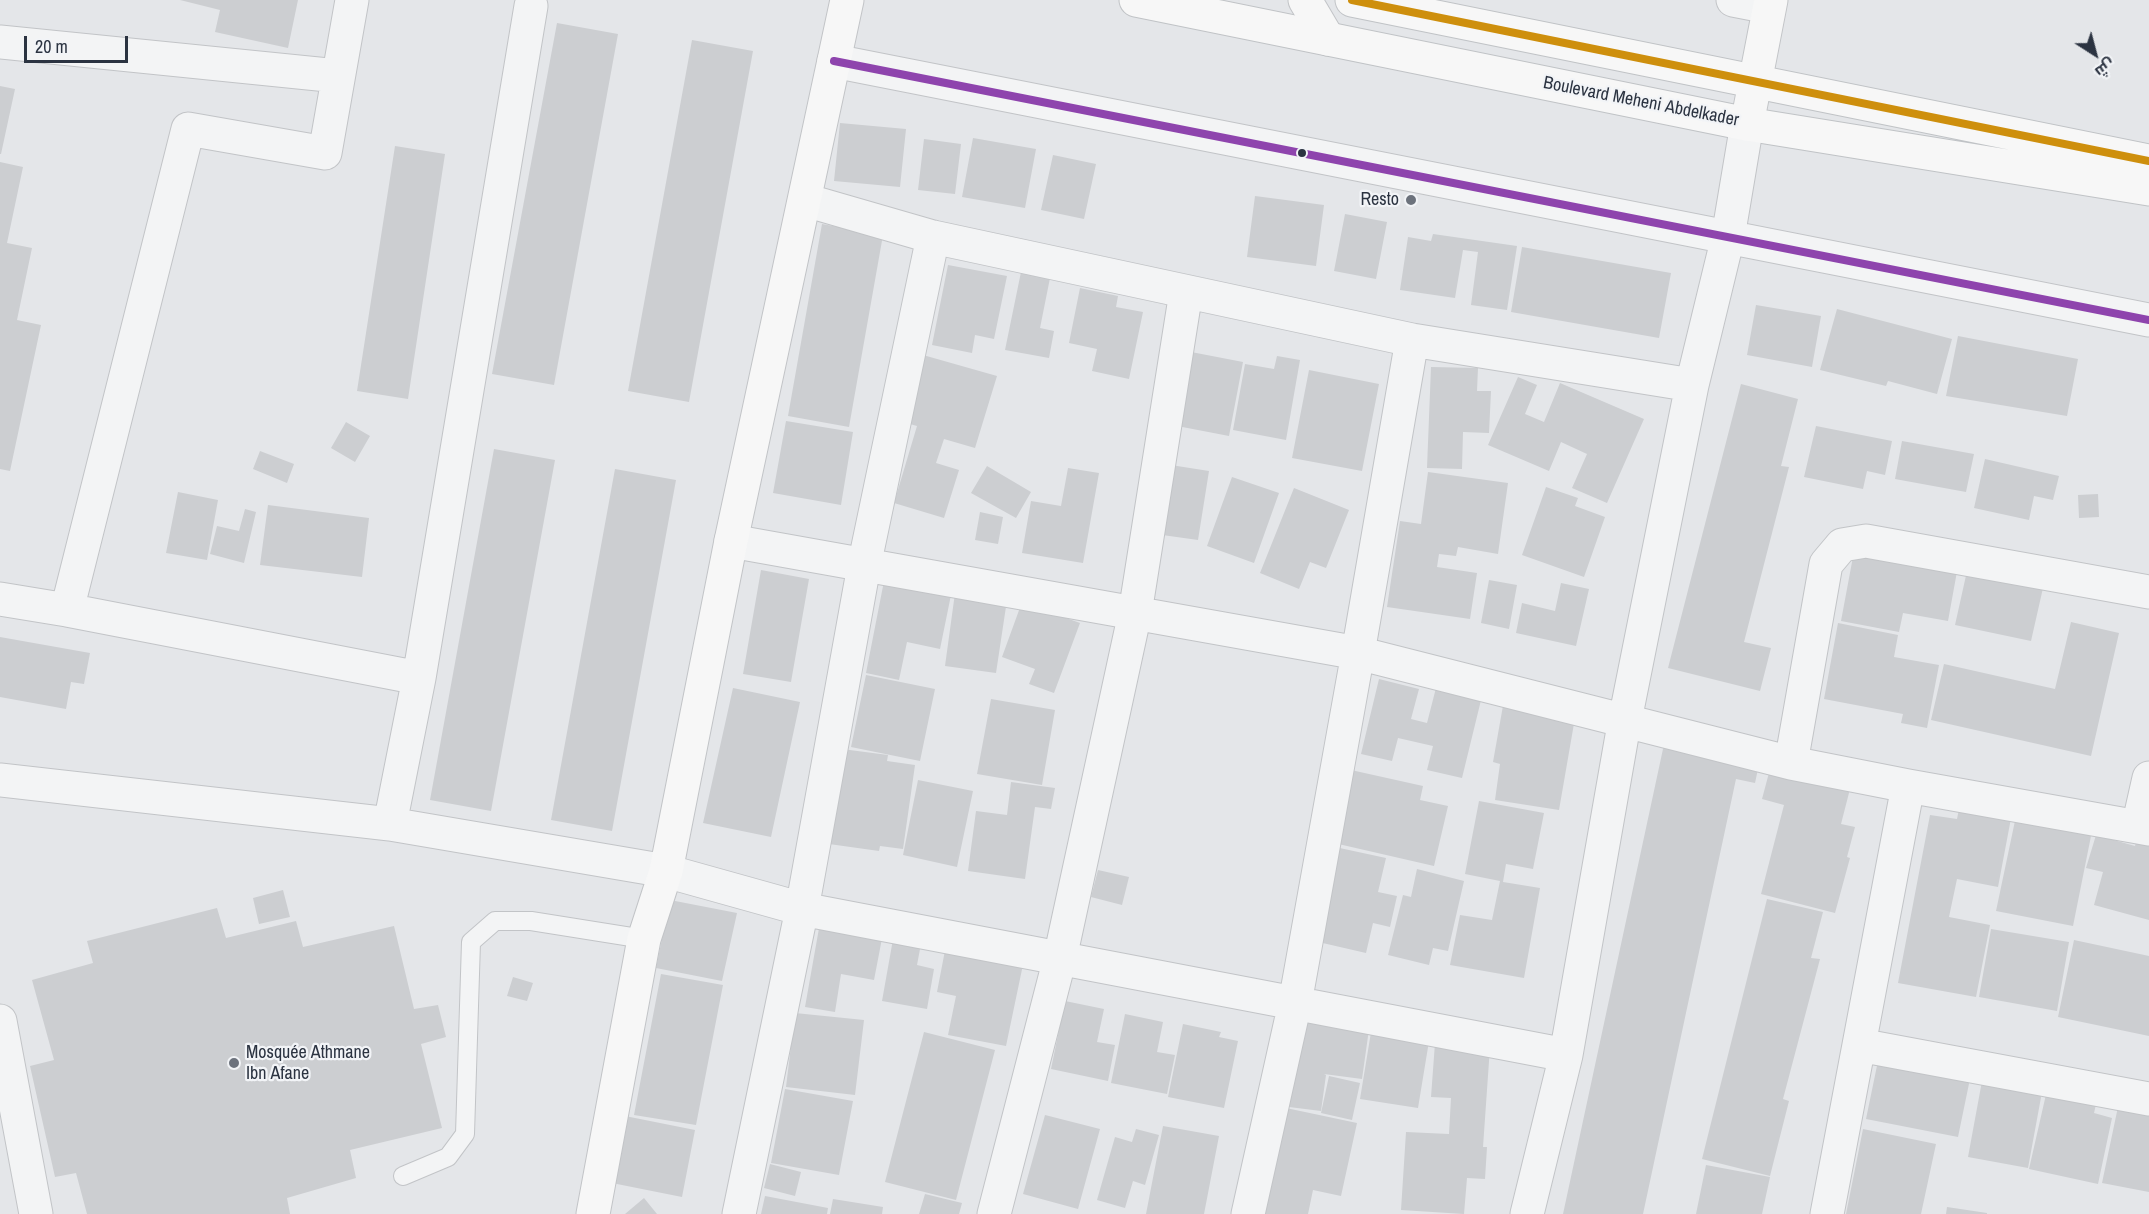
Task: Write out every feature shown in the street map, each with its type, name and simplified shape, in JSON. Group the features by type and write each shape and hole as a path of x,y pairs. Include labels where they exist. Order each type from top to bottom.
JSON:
{"main road":[{"path":"593,1214 644,939 666,871 731,541 847,0"},
{"name":"Boulevard Meheni Abdelkader","path":"1136,0 1747,124 2149,189"},
{"path":"1305,0 1328,39"},
{"path":"1352,0 2149,162"},
{"path":"1747,124 1770,4"}],"street":[{"path":"67,610 188,129 325,153 352,0"},
{"path":"1733,0 1770,4"},
{"path":"390,824 420,678 531,6"},
{"path":"0,42 338,76"},
{"path":"834,61 2149,320"},
{"path":"1527,1214 1566,1055 1624,721 1692,385 1728,237 1747,124"},
{"path":"805,200 933,237 1412,340 1692,385"},
{"path":"738,1214 802,909 864,566 933,237"},
{"path":"994,1214 1060,958 1135,613 1186,292"},
{"path":"1248,1214 1295,1004 1412,340"},
{"path":"731,541 1358,653 1791,763 2143,828 2149,778"},
{"path":"1791,763 1826,564 1842,545 1866,541 2149,592"},
{"path":"0,599 420,678"},
{"path":"0,780 390,824 666,871 802,909 1566,1055"},
{"path":"1827,1214 1908,786"},
{"path":"0,1021 36,1214"},
{"path":"1859,1045 2149,1099"}],"lane":[{"path":"403,1176 448,1157 465,1134 471,942 495,921 531,921 644,939"}],"building":[{"path":"180,0 298,0 288,48 215,32 220,10"},
{"path":"557,23 618,34 554,385 492,374"},
{"path":"692,40 753,51 689,402 628,391"},
{"path":"0,86 15,89 1,154 0,154"},
{"path":"840,123 906,129 900,187 834,181"},
{"path":"973,138 1036,149 1025,208 962,197"},
{"path":"924,139 961,144 955,194 918,190"},
{"path":"395,146 445,154 408,399 357,391"},
{"path":"1053,155 1096,164 1084,219 1041,210"},
{"path":"0,162 23,167 7,243 32,248 17,320 41,325 10,471 0,469"},
{"path":"1255,196 1324,205 1316,266 1247,257"},
{"path":"1345,214 1387,222 1376,279 1334,271"},
{"path":"822,224 883,235 849,427 788,416"},
{"path":"1433,234 1517,246 1507,310 1471,305 1478,252 1463,250 1455,298 1400,290 1408,237 1431,241"},
{"path":"1522,247 1671,273 1659,338 1511,312"},
{"path":"948,265 1007,276 994,339 975,335 972,353 932,345"},
{"path":"1021,272 1050,278 1040,328 1054,331 1049,358 1005,350"},
{"path":"1080,288 1118,296 1116,307 1143,312 1129,379 1092,371 1097,349 1069,343"},
{"path":"1756,305 1821,316 1812,367 1747,355"},
{"path":"1837,309 1952,339 1937,394 1888,381 1886,386 1820,370"},
{"path":"1958,336 2078,359 2067,416 1946,396"},
{"path":"1186,351 1243,362 1229,436 1172,425"},
{"path":"923,355 997,376 975,448 944,439 936,463 959,470 944,518 894,503 917,426 903,422"},
{"path":"1277,356 1300,360 1286,440 1233,430 1245,364 1274,369"},
{"path":"1431,367 1478,368 1477,391 1491,391 1489,433 1463,432 1462,469 1427,468"},
{"path":"1309,370 1379,384 1362,471 1292,458"},
{"path":"1518,377 1537,385 1525,414 1544,422 1560,383 1644,419 1607,503 1572,488 1587,454 1561,442 1549,471 1488,445"},
{"path":"1741,384 1798,399 1781,466 1789,467 1744,642 1771,648 1760,691 1668,668"},
{"path":"786,421 853,432 841,505 773,493"},
{"path":"346,422 370,436 355,462 331,448"},
{"path":"1816,426 1892,441 1885,475 1867,471 1863,489 1804,477"},
{"path":"1902,441 1974,454 1966,492 1895,479"},
{"path":"494,449 555,460 491,811 430,800"},
{"path":"260,451 294,464 287,483 253,469"},
{"path":"1985,459 2059,476 2053,500 2034,496 2029,520 1974,508"},
{"path":"1158,463 1209,471 1198,540 1148,533"},
{"path":"987,466 1031,492 1016,518 971,493"},
{"path":"1068,468 1099,473 1083,563 1022,553 1031,501 1061,506"},
{"path":"615,469 676,480 612,831 551,820"},
{"path":"1428,472 1508,483 1498,554 1458,547 1456,556 1439,554 1437,567 1477,573 1470,619 1387,607 1400,521 1421,524"},
{"path":"1232,477 1279,493 1254,563 1207,546"},
{"path":"1546,487 1578,498 1575,506 1605,517 1584,577 1522,555"},
{"path":"1294,488 1349,510 1326,568 1310,562 1299,589 1260,573"},
{"path":"178,492 218,500 207,560 166,553"},
{"path":"2098,494 2099,517 2079,518 2078,495"},
{"path":"268,505 369,518 362,577 260,565"},
{"path":"245,509 256,512 244,563 210,554 217,526 239,531"},
{"path":"980,512 1003,517 998,544 975,540"},
{"path":"1855,546 1958,566 1948,621 1903,613 1899,632 1841,621"},
{"path":"761,570 809,579 791,682 743,674"},
{"path":"1967,571 2043,588 2031,641 1955,625"},
{"path":"885,576 951,595 940,649 907,642 899,680 866,673"},
{"path":"1489,580 1517,585 1509,629 1481,623"},
{"path":"1561,583 1589,589 1576,646 1516,633 1522,603 1555,611"},
{"path":"955,593 1007,600 996,673 945,666"},
{"path":"1022,602 1080,623 1054,693 1029,684 1035,669 1002,657"},
{"path":"2071,622 2119,633 2091,756 1931,720 1944,664 2055,689"},
{"path":"1838,623 1898,635 1894,657 1939,665 1927,728 1901,723 1903,714 1824,699"},
{"path":"0,637 90,653 84,684 71,682 66,709 0,697"},
{"path":"866,675 935,689 920,761 851,747"},
{"path":"1379,679 1419,689 1411,719 1427,723 1437,684 1482,696 1462,778 1427,770 1433,746 1398,738 1392,761 1361,754"},
{"path":"733,688 800,702 771,837 703,823"},
{"path":"991,699 1055,710 1042,785 977,774"},
{"path":"1504,700 1576,712 1559,810 1495,800 1500,764 1493,762"},
{"path":"1666,735 1761,755 1755,783 1736,779 1643,1214 1563,1214"},
{"path":"842,749 888,755 887,761 915,765 903,849 880,846 879,851 829,844"},
{"path":"1770,769 1850,789 1841,824 1855,827 1847,857 1850,858 1835,913 1761,894 1784,805 1762,799"},
{"path":"1351,770 1423,786 1420,800 1448,806 1434,866 1334,843"},
{"path":"918,780 973,791 957,867 903,855"},
{"path":"1011,782 1055,788 1051,809 1035,807 1025,879 968,871 976,811 1007,815"},
{"path":"1479,801 1544,813 1533,869 1506,864 1503,882 1540,888 1524,978 1450,965 1460,915 1492,920 1500,881 1465,874"},
{"path":"1960,804 2012,813 1998,887 1957,879 1949,917 1990,925 1976,997 1898,983 1930,815 1957,819"},
{"path":"2016,816 2092,831 2073,926 1996,911"},
{"path":"2139,831 2149,834 2149,920 2094,905 2103,872 2086,868 2096,835 2135,846"},
{"path":"1335,847 1386,858 1378,892 1397,896 1390,927 1373,923 1366,953 1314,941"},
{"path":"1417,869 1464,881 1448,951 1433,948 1429,965 1388,955 1403,895 1411,897"},
{"path":"1098,870 1129,877 1122,905 1091,897"},
{"path":"283,890 290,917 259,924 253,898"},
{"path":"1767,899 1823,912 1811,958 1820,959 1783,1099 1789,1101 1770,1176 1702,1159"},
{"path":"670,900 737,913 722,981 656,968"},
{"name":"Mosquée Athmane Ibn Afane","path":"217,908 226,938 296,921 303,947 394,926 414,1009 438,1005 446,1037 421,1044 442,1128 350,1150 356,1178 287,1198 290,1214 87,1214 76,1173 55,1177 30,1066 54,1060 32,980 93,963 87,941"},
{"path":"821,917 884,928 874,980 841,974 835,1012 805,1007"},
{"path":"895,928 923,933 917,965 934,969 927,1009 882,1001"},
{"path":"1991,929 2069,942 2057,1011 1979,997"},
{"path":"947,940 1025,955 1006,1046 948,1035 956,996 937,992"},
{"path":"2074,940 2149,956 2149,1036 2058,1017"},
{"path":"661,974 723,985 696,1125 634,1115"},
{"path":"513,977 533,983 527,1001 507,996"},
{"path":"1065,1001 1104,1009 1097,1042 1115,1045 1108,1081 1051,1069"},
{"path":"795,1013 864,1020 855,1095 786,1087"},
{"path":"1125,1014 1163,1022 1157,1052 1175,1055 1167,1094 1111,1083"},
{"path":"1301,1014 1370,1022 1362,1079 1324,1074 1326,1075 1321,1111 1289,1107"},
{"path":"1373,1020 1431,1029 1418,1108 1360,1099"},
{"path":"1183,1024 1221,1032 1219,1037 1238,1041 1224,1108 1168,1097"},
{"path":"924,1032 995,1050 956,1200 885,1182"},
{"path":"1435,1043 1490,1047 1483,1147 1487,1147 1485,1179 1467,1178 1464,1214 1401,1210 1406,1132 1449,1134 1451,1098 1431,1097"},
{"path":"1879,1056 1971,1074 1958,1137 1866,1119"},
{"path":"1329,1076 1360,1083 1352,1120 1321,1113"},
{"path":"1982,1081 2042,1092 2028,1168 1968,1157"},
{"path":"785,1089 853,1101 839,1175 771,1163"},
{"path":"2047,1090 2097,1100 2094,1113 2112,1118 2098,1184 2029,1169"},
{"path":"2119,1102 2149,1107 2149,1192 2102,1183"},
{"path":"1286,1108 1357,1123 1341,1196 1313,1190 1308,1214 1264,1214"},
{"path":"1045,1115 1100,1129 1078,1209 1023,1194"},
{"path":"625,1116 695,1130 682,1197 612,1183"},
{"path":"1163,1126 1219,1136 1204,1214 1146,1214"},
{"path":"1136,1129 1159,1135 1145,1185 1133,1181 1125,1208 1097,1200 1115,1137 1132,1142"},
{"path":"1863,1129 1936,1144 1921,1214 1846,1214"},
{"path":"770,1164 801,1172 795,1196 764,1188"},
{"path":"1706,1165 1770,1177 1762,1214 1696,1214"},
{"path":"925,1194 962,1203 959,1214 919,1214"},
{"path":"765,1196 828,1208 827,1214 761,1214"},
{"path":"644,1198 657,1214 625,1214"},
{"path":"833,1199 883,1207 882,1214 830,1214"},
{"path":"1947,1207 1987,1213 1987,1214 1946,1214"}],"transit line":[{"path":"1352,0 2149,161"},
{"path":"834,61 2149,320"}],"place":[{"name":"Resto","path":"1411,200"},
{"name":"Mosquée Athmane Ibn Afane","path":"234,1063"}]}
